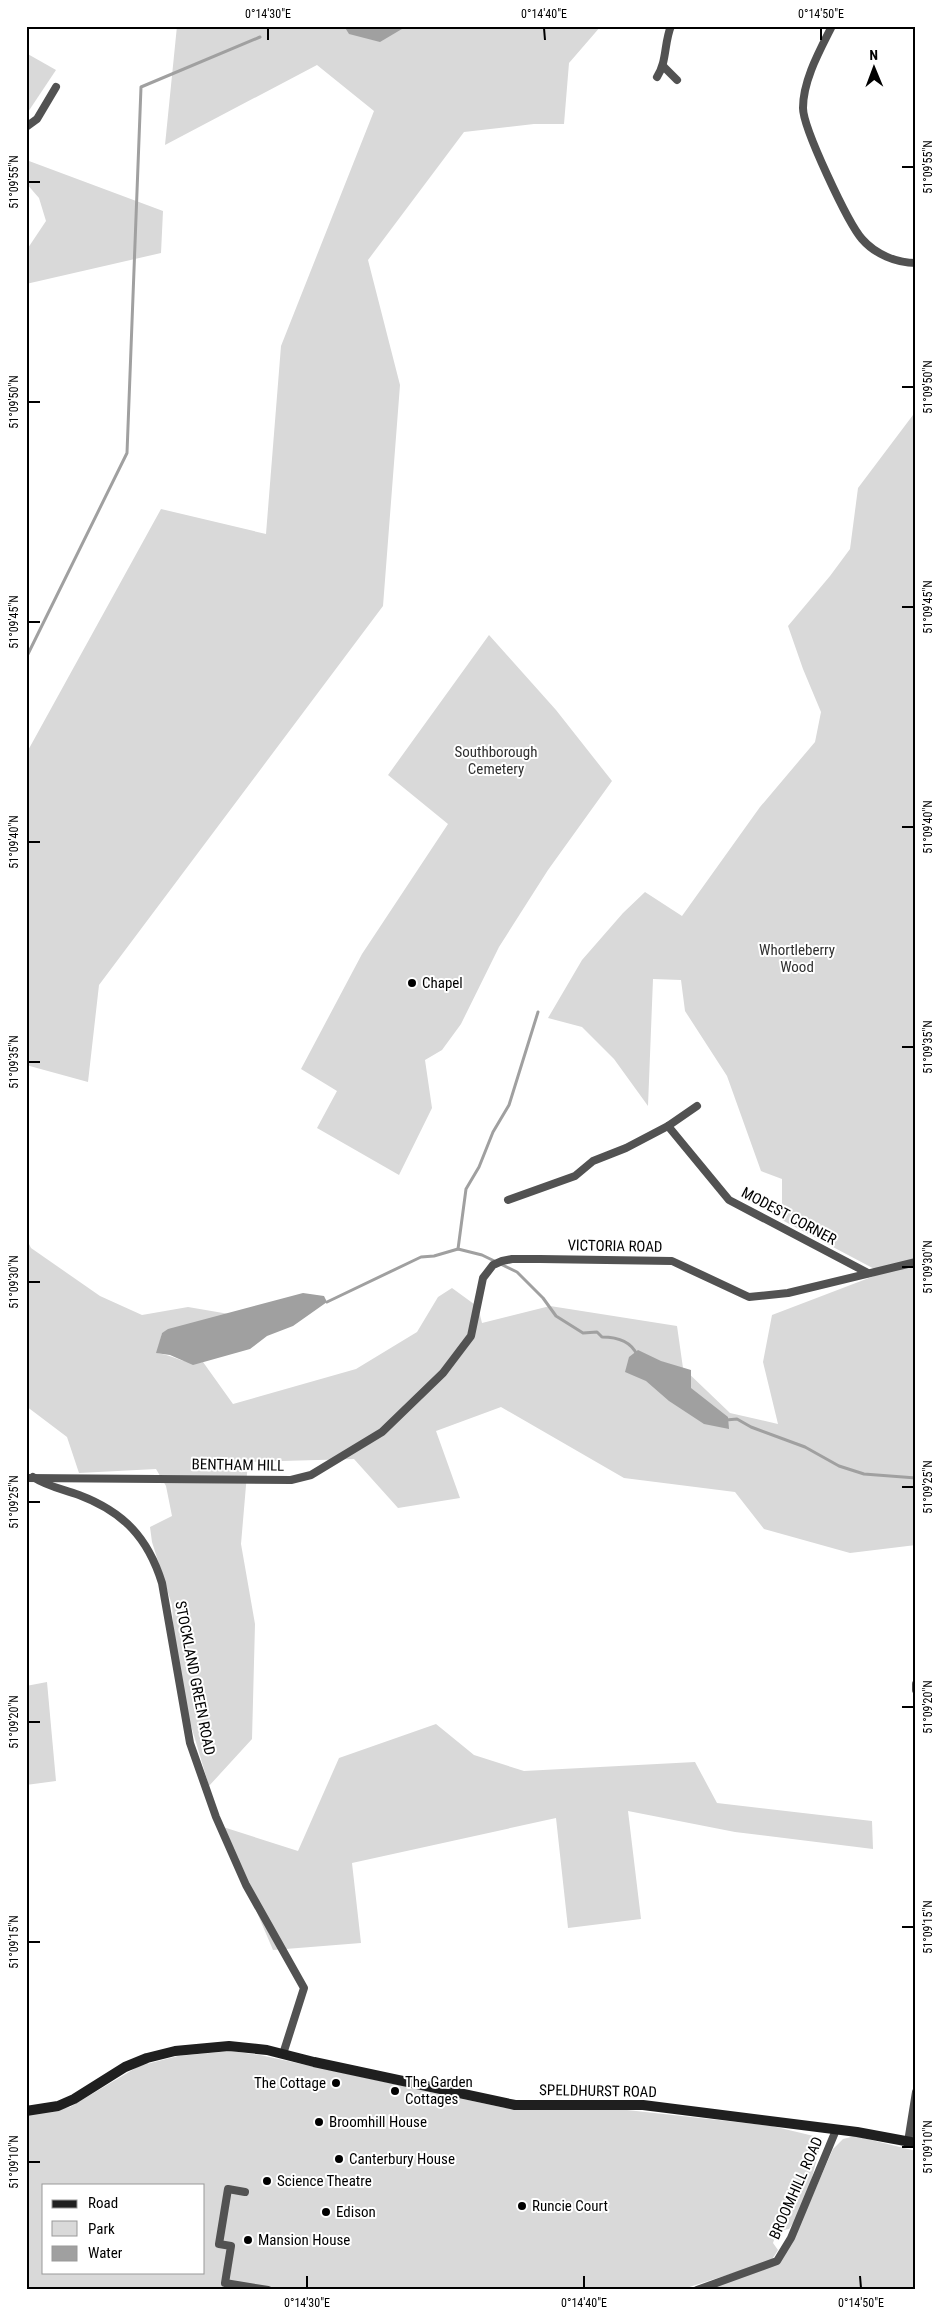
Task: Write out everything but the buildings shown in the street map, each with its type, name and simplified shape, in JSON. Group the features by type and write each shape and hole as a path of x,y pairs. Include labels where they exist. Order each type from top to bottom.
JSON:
{"street":[{"path":"657,78 664,67 668,34 671,26"},
{"path":"832,26 806,90 804,117 810,137 849,218 861,238 877,252 907,263 916,263"},
{"path":"664,67 677,80"},
{"path":"26,127 37,119 56,86"},
{"path":"508,1200 575,1176 593,1160 626,1148 668,1126 697,1106"},
{"name":"MODEST CORNER","path":"668,1126 729,1200 868,1273"},
{"name":"VICTORIA ROAD","path":"512,1259 672,1261 749,1297 788,1293 916,1262"},
{"name":"BENTHAM HILL","path":"30,1477 291,1480 311,1475 382,1432 443,1372 471,1336 476,1318 480,1286 487,1270 502,1261 512,1259"},
{"name":"STOCKLAND GREEN ROAD","path":"30,1477 45,1485 78,1494 100,1503 115,1513 139,1535 155,1562 162,1583 190,1743 210,1798 246,1884 304,1988 282,2054"},
{"path":"916,1684 916,1690"},
{"name":"SPELDHURST ROAD","path":"26,2111 58,2106 74,2099 125,2067 147,2058 175,2051 230,2046 267,2050 514,2105 643,2105 836,2130 912,2143"},
{"path":"912,2143 916,2092"},
{"name":"BROOMHILL ROAD","path":"697,2290 777,2261 791,2238 836,2130"},
{"path":"245,2192 228,2189 219,2244 231,2246 226,2283 268,2290"}],"green space":[{"path":"177,26 601,26 569,63 564,124 534,124 464,132 368,260 400,385 383,606 99,985 88,1082 26,1065 26,754 161,509 266,534 281,346 374,111 317,65 165,145"},
{"path":"26,53 56,70 26,115"},
{"path":"29,161 163,211 161,253 26,284 26,251 46,221 39,198 26,183 26,162"},
{"name":"Whortleberry Wood","path":"916,411 916,1545 850,1553 764,1529 735,1492 624,1478 501,1407 436,1431 460,1498 398,1508 354,1459 248,1462 241,1544 255,1624 252,1739 209,1786 176,1675 172,1605 152,1542 150,1527 172,1516 166,1486 156,1469 79,1473 67,1437 26,1406 26,1238 31,1248 100,1296 142,1315 188,1307 229,1314 162,1333 157,1353 191,1363 203,1362 233,1404 356,1369 417,1332 438,1297 452,1288 478,1307 482,1323 550,1306 677,1326 683,1368 730,1413 778,1424 763,1362 772,1315 882,1273 782,1220 782,1179 761,1171 727,1076 685,1011 681,980 653,979 648,1106 614,1059 582,1027 548,1018 582,960 623,913 645,892 682,916 760,807 815,742 821,712 788,626 850,549 858,488"},
{"name":"Southborough Cemetery","path":"489,635 556,710 612,781 548,870 499,947 461,1024 442,1050 425,1060 432,1108 399,1175 317,1128 337,1091 301,1069 362,954 448,824 388,775"},
{"path":"47,1682 56,1781 26,1785 26,1686"},
{"path":"436,1724 474,1755 524,1771 695,1762 717,1803 872,1821 873,1849 735,1832 628,1811 641,1919 568,1928 556,1818 352,1863 361,1943 273,1950 220,1826 298,1851 339,1758"},
{"path":"231,2051 260,2055 505,2108 627,2110 772,2126 822,2138 806,2197 789,2229 777,2231 773,2243 778,2250 771,2261 680,2290 26,2290 26,2115 70,2107 139,2066 178,2056"},
{"path":"855,2136 916,2151 916,2290 697,2290 778,2264 794,2238 833,2149 843,2139"}],"water":[{"path":"344,26 407,26 380,42 349,34"},
{"path":"303,1293 324,1296 327,1302 293,1326 267,1336 250,1349 193,1365 170,1355 156,1353 162,1333 168,1329"},
{"path":"638,1350 661,1361 691,1370 691,1388 728,1417 729,1429 704,1424 669,1401 646,1381 625,1372 629,1357"}],"waterway":[{"path":"26,658 127,453 141,87 260,37"},
{"path":"458,1249 466,1189 479,1167 493,1132 509,1105 538,1012"},
{"path":"327,1302 421,1257 434,1256 458,1249 482,1255 517,1272 543,1298 556,1316 583,1333 597,1332 602,1337 623,1341 631,1346 637,1355"},
{"path":"726,1420 737,1419 751,1427 805,1447 839,1466 864,1474 916,1478"}],"place":[{"name":"Chapel","path":"412,983"},
{"name":"The Cottage","path":"336,2083"},
{"name":"The Garden Cottages","path":"395,2091"},
{"name":"Broomhill House","path":"319,2122"},
{"name":"Canterbury House","path":"339,2159"},
{"name":"Science Theatre","path":"267,2181"},
{"name":"Runcie Court","path":"522,2206"},
{"name":"Edison","path":"326,2212"},
{"name":"Mansion House","path":"248,2240"}]}
